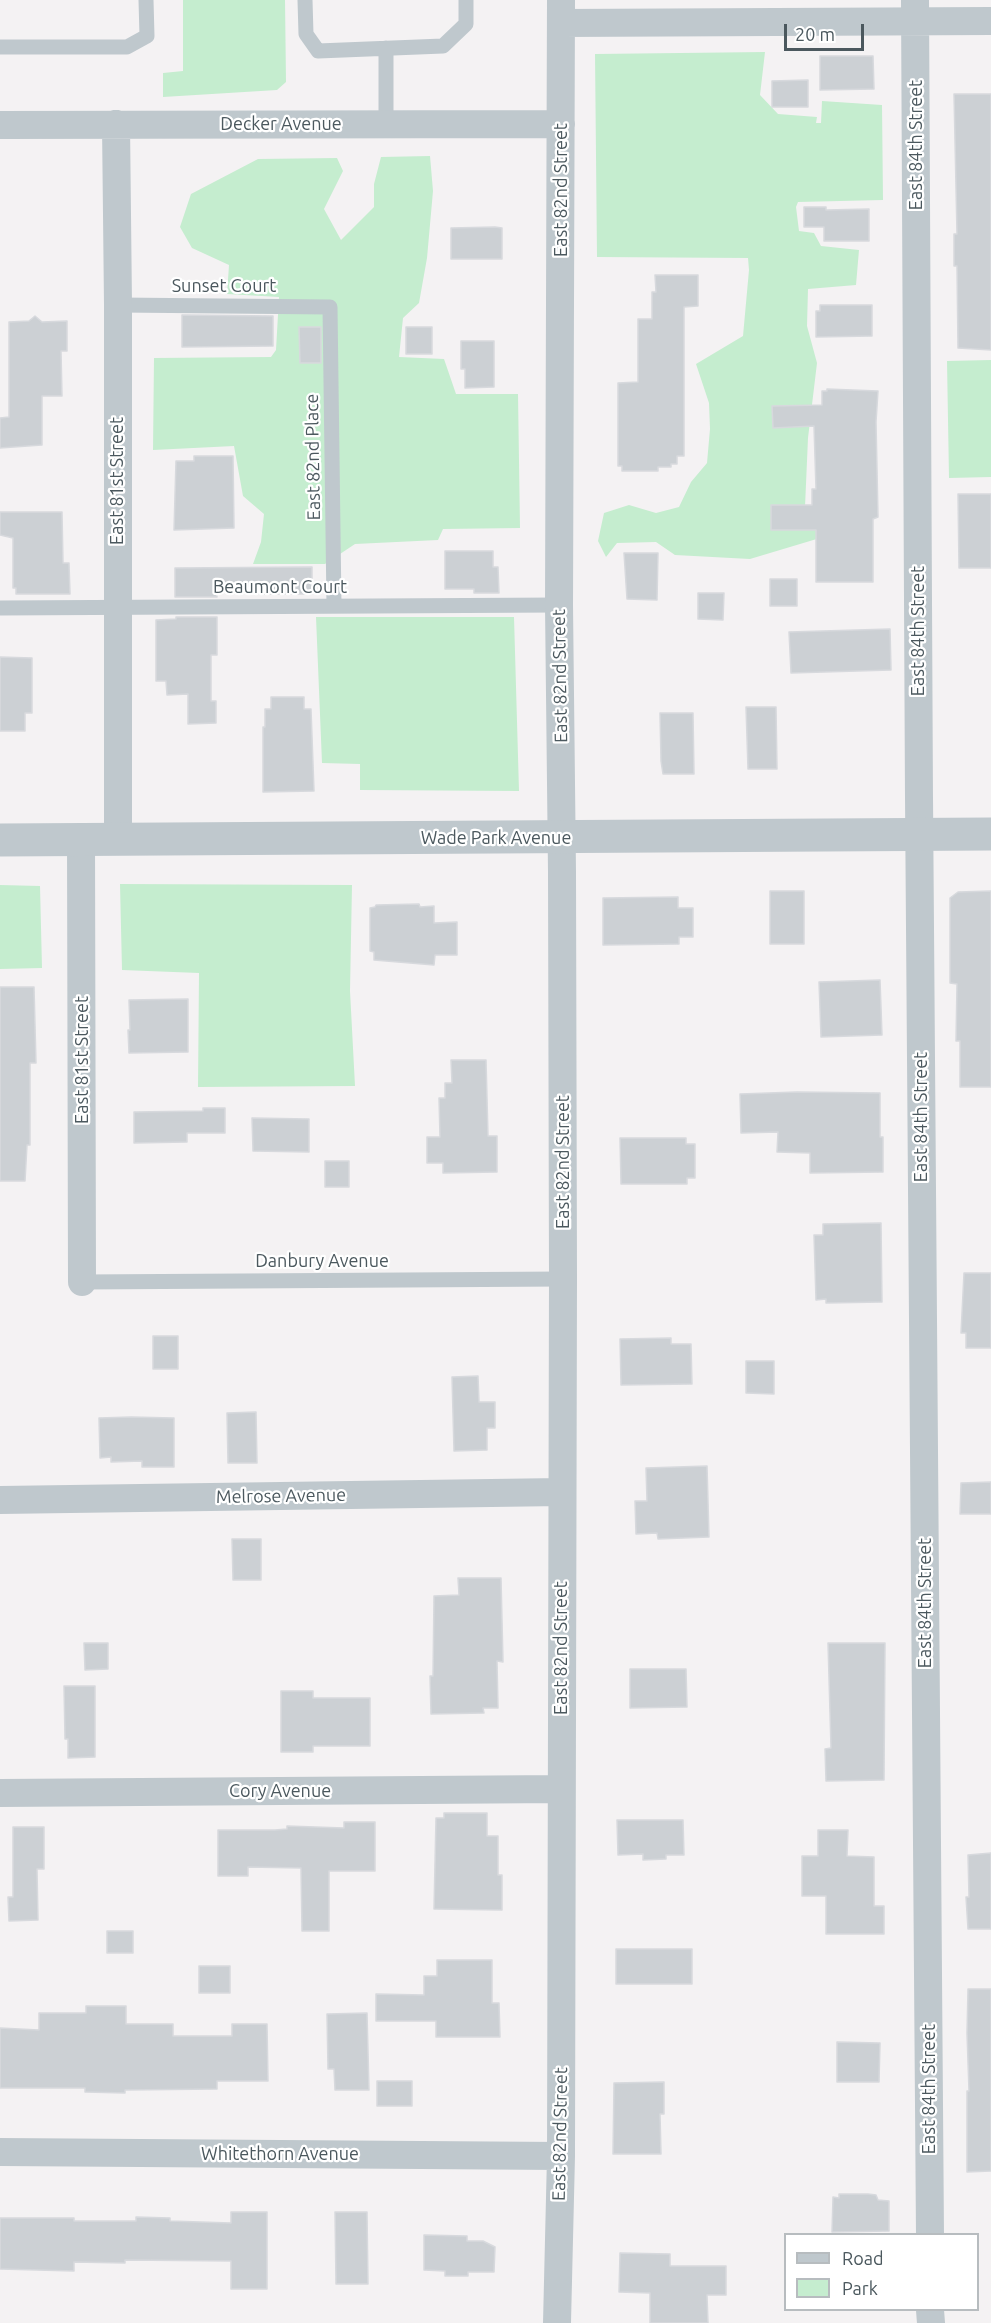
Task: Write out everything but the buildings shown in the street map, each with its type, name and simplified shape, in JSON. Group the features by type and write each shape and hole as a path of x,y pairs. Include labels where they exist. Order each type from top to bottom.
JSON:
{"street":[{"path":"561,11 915,11 991,21"},
{"name":"East 82nd Street","path":"557,2323 561,2156 563,1279 559,605 561,11"},
{"name":"East 84th Street","path":"915,11 930,2233"},
{"name":"East 81st Street","path":"116,124 118,838"},
{"name":"Decker Avenue","path":"0,125 561,124"},
{"name":"Wade Park Avenue","path":"0,840 991,834"},
{"name":"East 81st Street","path":"81,839 82,1282"},
{"name":"Melrose Avenue","path":"0,1500 561,1492"},
{"name":"Cory Avenue","path":"0,1793 561,1788"},
{"name":"Whitethorn Avenue","path":"0,2152 561,2156"}],"lane":[{"path":"0,47 127,47 147,36 146,0"},
{"path":"305,0 306,34 318,51 443,46 466,24 466,0"},
{"path":"386,48 386,124"},
{"name":"Sunset Court","path":"118,305 330,307"},
{"name":"East 82nd Place","path":"330,307 334,606"},
{"name":"Beaumont Court","path":"0,608 559,605"},
{"name":"Danbury Avenue","path":"82,1282 563,1279"}],"green space":[{"path":"183,0 285,0 286,82 277,90 163,97 163,73 183,71"},
{"path":"765,52 760,95 778,114 817,117 816,123 821,123 822,101 882,105 883,200 798,202 796,207 799,231 814,233 821,246 859,250 856,285 808,289 807,326 817,363 808,438 805,507 820,538 750,559 675,555 656,542 617,543 606,557 598,541 604,513 629,505 656,513 679,507 691,482 707,463 710,429 709,403 696,364 743,336 749,270 748,258 597,257 595,54"},
{"path":"430,156 433,191 427,258 419,303 403,318 399,357 444,359 456,394 518,394 520,528 443,529 438,540 355,544 325,564 253,564 261,542 264,514 243,496 234,446 153,450 154,358 271,357 276,350 279,297 227,294 229,265 192,248 180,227 191,194 258,159 337,158 343,171 324,209 341,240 374,207 374,184 381,157"},
{"path":"991,360 991,477 949,478 947,361"},
{"path":"316,617 514,617 519,791 360,790 360,764 322,763"},
{"path":"120,884 352,885 350,991 355,1086 198,1087 199,973 122,970"},
{"path":"0,885 40,886 42,968 0,969"}]}
